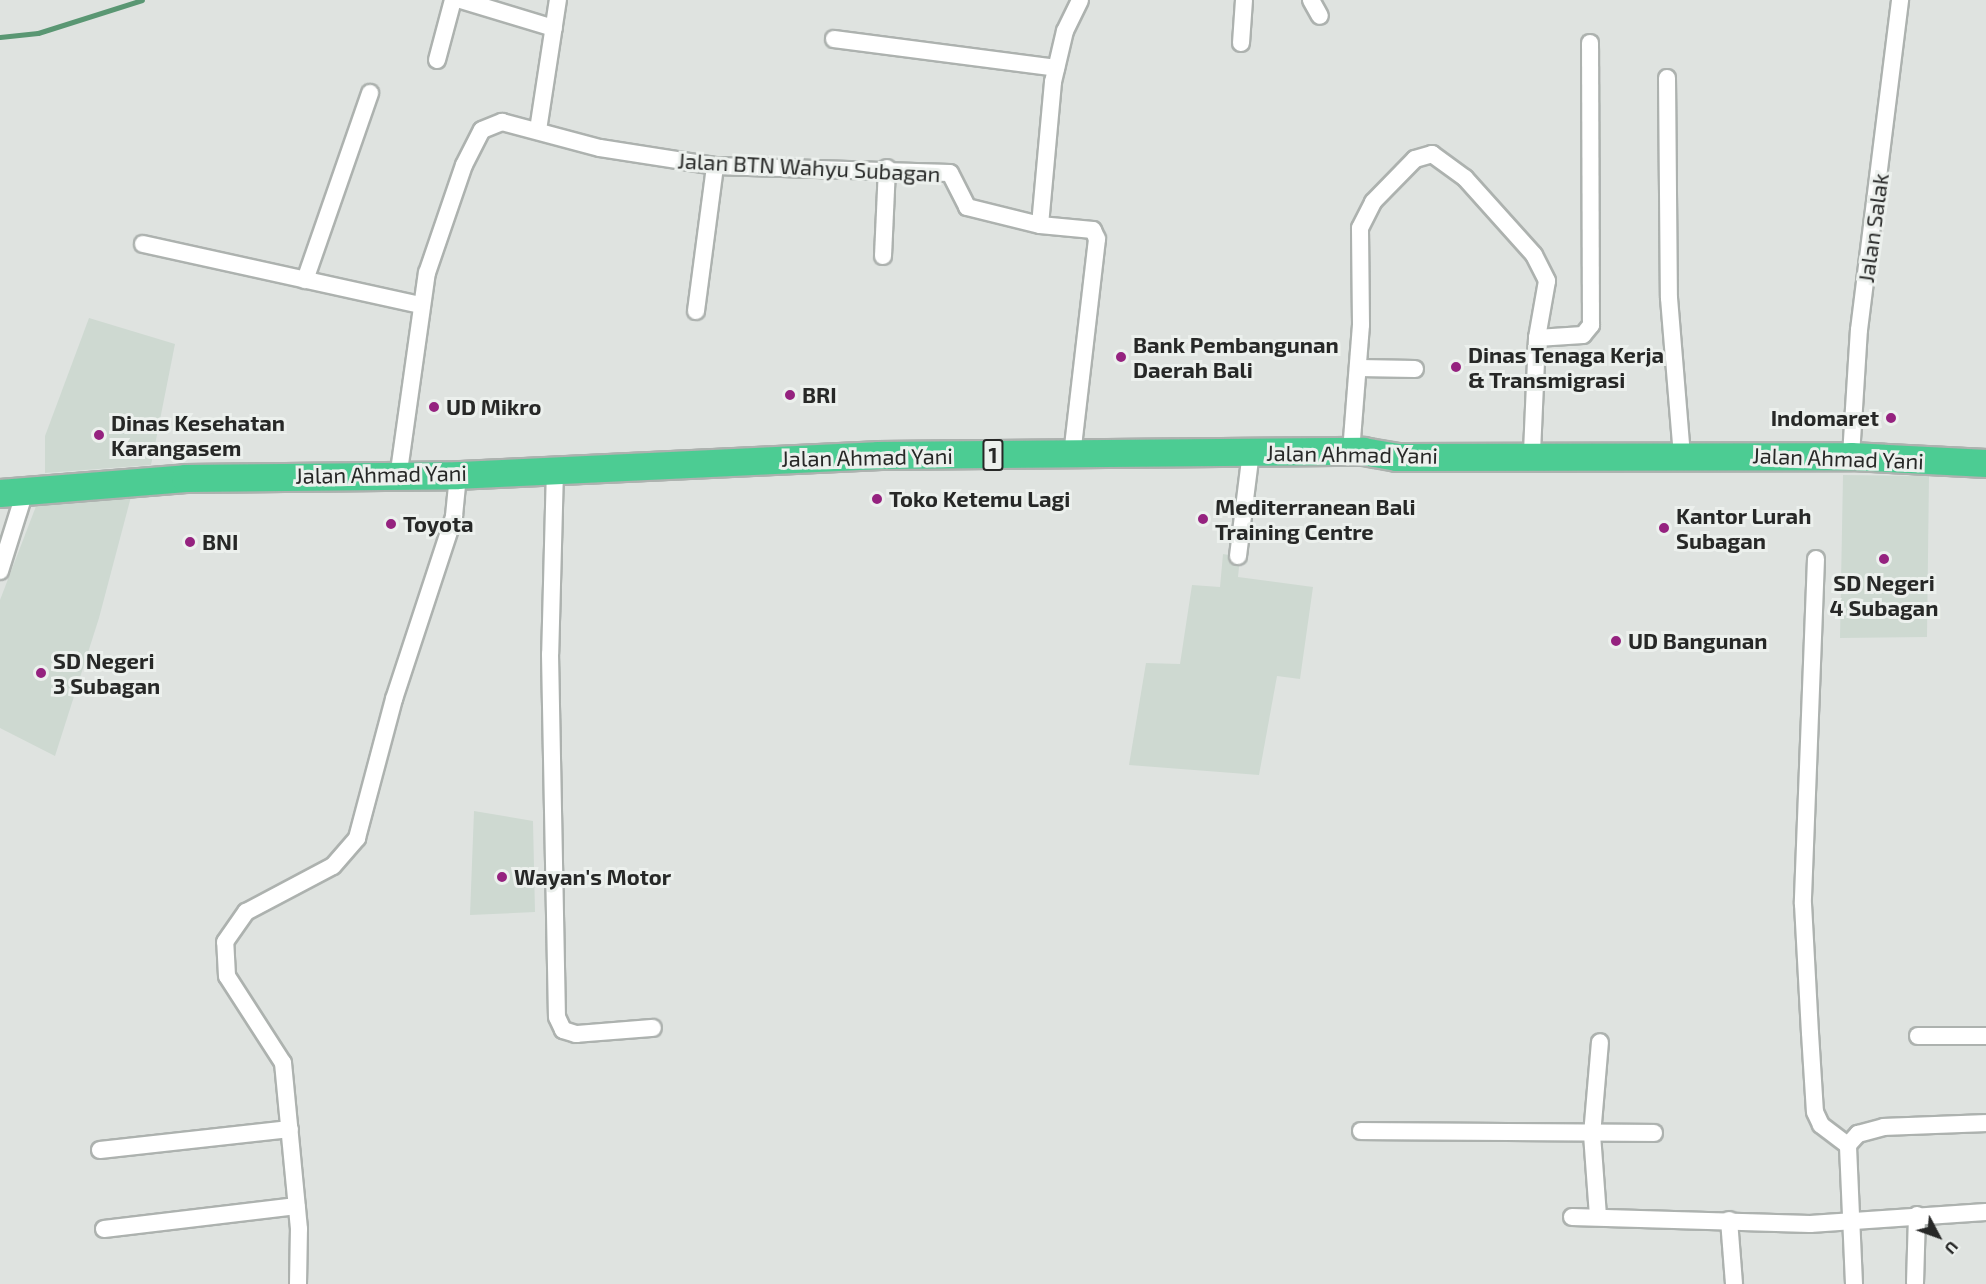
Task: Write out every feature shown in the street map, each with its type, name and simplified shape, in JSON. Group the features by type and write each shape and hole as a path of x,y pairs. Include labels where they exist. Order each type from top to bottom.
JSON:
{"highway":[{"name":"Jalan Ahmad Yani","path":"13,492 185,478 399,471 458,475 878,455 1251,452 1851,456 1986,463"}],"street":[{"path":"437,60 453,0"},
{"path":"461,0 554,28"},
{"path":"538,130 558,0"},
{"path":"1040,225 1056,68 1080,0"},
{"path":"1241,43 1244,0"},
{"path":"1311,0 1320,16"},
{"name":"Jalan Salak","path":"1851,456 1859,330 1900,0"},
{"path":"834,39 1056,68"},
{"path":"1537,338 1583,335 1591,325 1590,43"},
{"path":"1667,78 1669,298 1682,456"},
{"path":"305,280 370,93"},
{"name":"Jalan BTN Wahyu Subagan","path":"399,471 420,305 444,220 482,130 502,122 600,148 715,166 888,168 950,173 962,204 1040,225 1093,230 1097,239 1072,455"},
{"path":"1351,453 1359,368 1360,228 1373,202 1425,154 1439,156 1465,177 1542,268 1547,281 1537,338 1533,454"},
{"path":"696,311 715,166"},
{"path":"883,256 888,168"},
{"path":"143,244 420,305"},
{"path":"1359,368 1415,369"},
{"path":"1238,556 1251,452"},
{"path":"555,469 550,654 557,1017 563,1030 576,1034 653,1028"},
{"path":"298,1284 297,1206 283,1063 227,976 225,942 246,912 333,866 357,838 394,699 454,516 458,475"},
{"path":"0,571 13,492"},
{"path":"1816,559 1803,904 1815,1112 1821,1125 1848,1145"},
{"path":"1918,1036 1986,1035"},
{"path":"1598,1216 1592,1135 1600,1042"},
{"path":"1854,1284 1849,1221 1848,1145 1858,1134 1884,1126 1986,1123"},
{"path":"100,1150 290,1129"},
{"path":"1361,1131 1592,1135 1654,1133"},
{"path":"104,1229 297,1206"},
{"path":"1572,1217 1849,1221 1986,1212"},
{"path":"1915,1283 1917,1215"},
{"path":"1729,1220 1734,1284"}],"shaded area":[{"path":"89,318 175,344 151,465 45,473 45,436"},
{"name":"SD Negeri 4 Subagan","path":"1843,475 1929,476 1927,637 1840,638"},
{"name":"SD Negeri 3 Subagan","path":"132,493 99,618 55,756 0,728 0,600 38,501"},
{"path":"1223,554 1240,557 1238,577 1313,587 1300,679 1277,676 1259,775 1129,765 1146,663 1180,664 1192,585 1220,587"},
{"name":"Wayan's Motor","path":"474,811 533,821 535,912 470,915"}],"waterway":[{"path":"0,37 38,33 142,0"}],"place":[{"name":"Bank Pembangunan Daerah Bali","path":"1121,357"},
{"name":"Dinas Tenaga Kerja & Transmigrasi","path":"1456,367"},
{"name":"BRI","path":"790,395"},
{"name":"UD Mikro","path":"434,407"},
{"name":"Indomaret","path":"1891,418"},
{"name":"Dinas Kesehatan Karangasem","path":"99,435"},
{"name":"Toko Ketemu Lagi","path":"877,499"},
{"name":"Mediterranean Bali Training Centre","path":"1203,519"},
{"name":"Toyota","path":"391,524"},
{"name":"Kantor Lurah Subagan","path":"1664,528"},
{"name":"BNI","path":"190,542"},
{"name":"SD Negeri 4 Subagan","path":"1884,559"},
{"name":"UD Bangunan","path":"1616,641"},
{"name":"SD Negeri 3 Subagan","path":"41,673"},
{"name":"Wayan's Motor","path":"502,877"}]}
